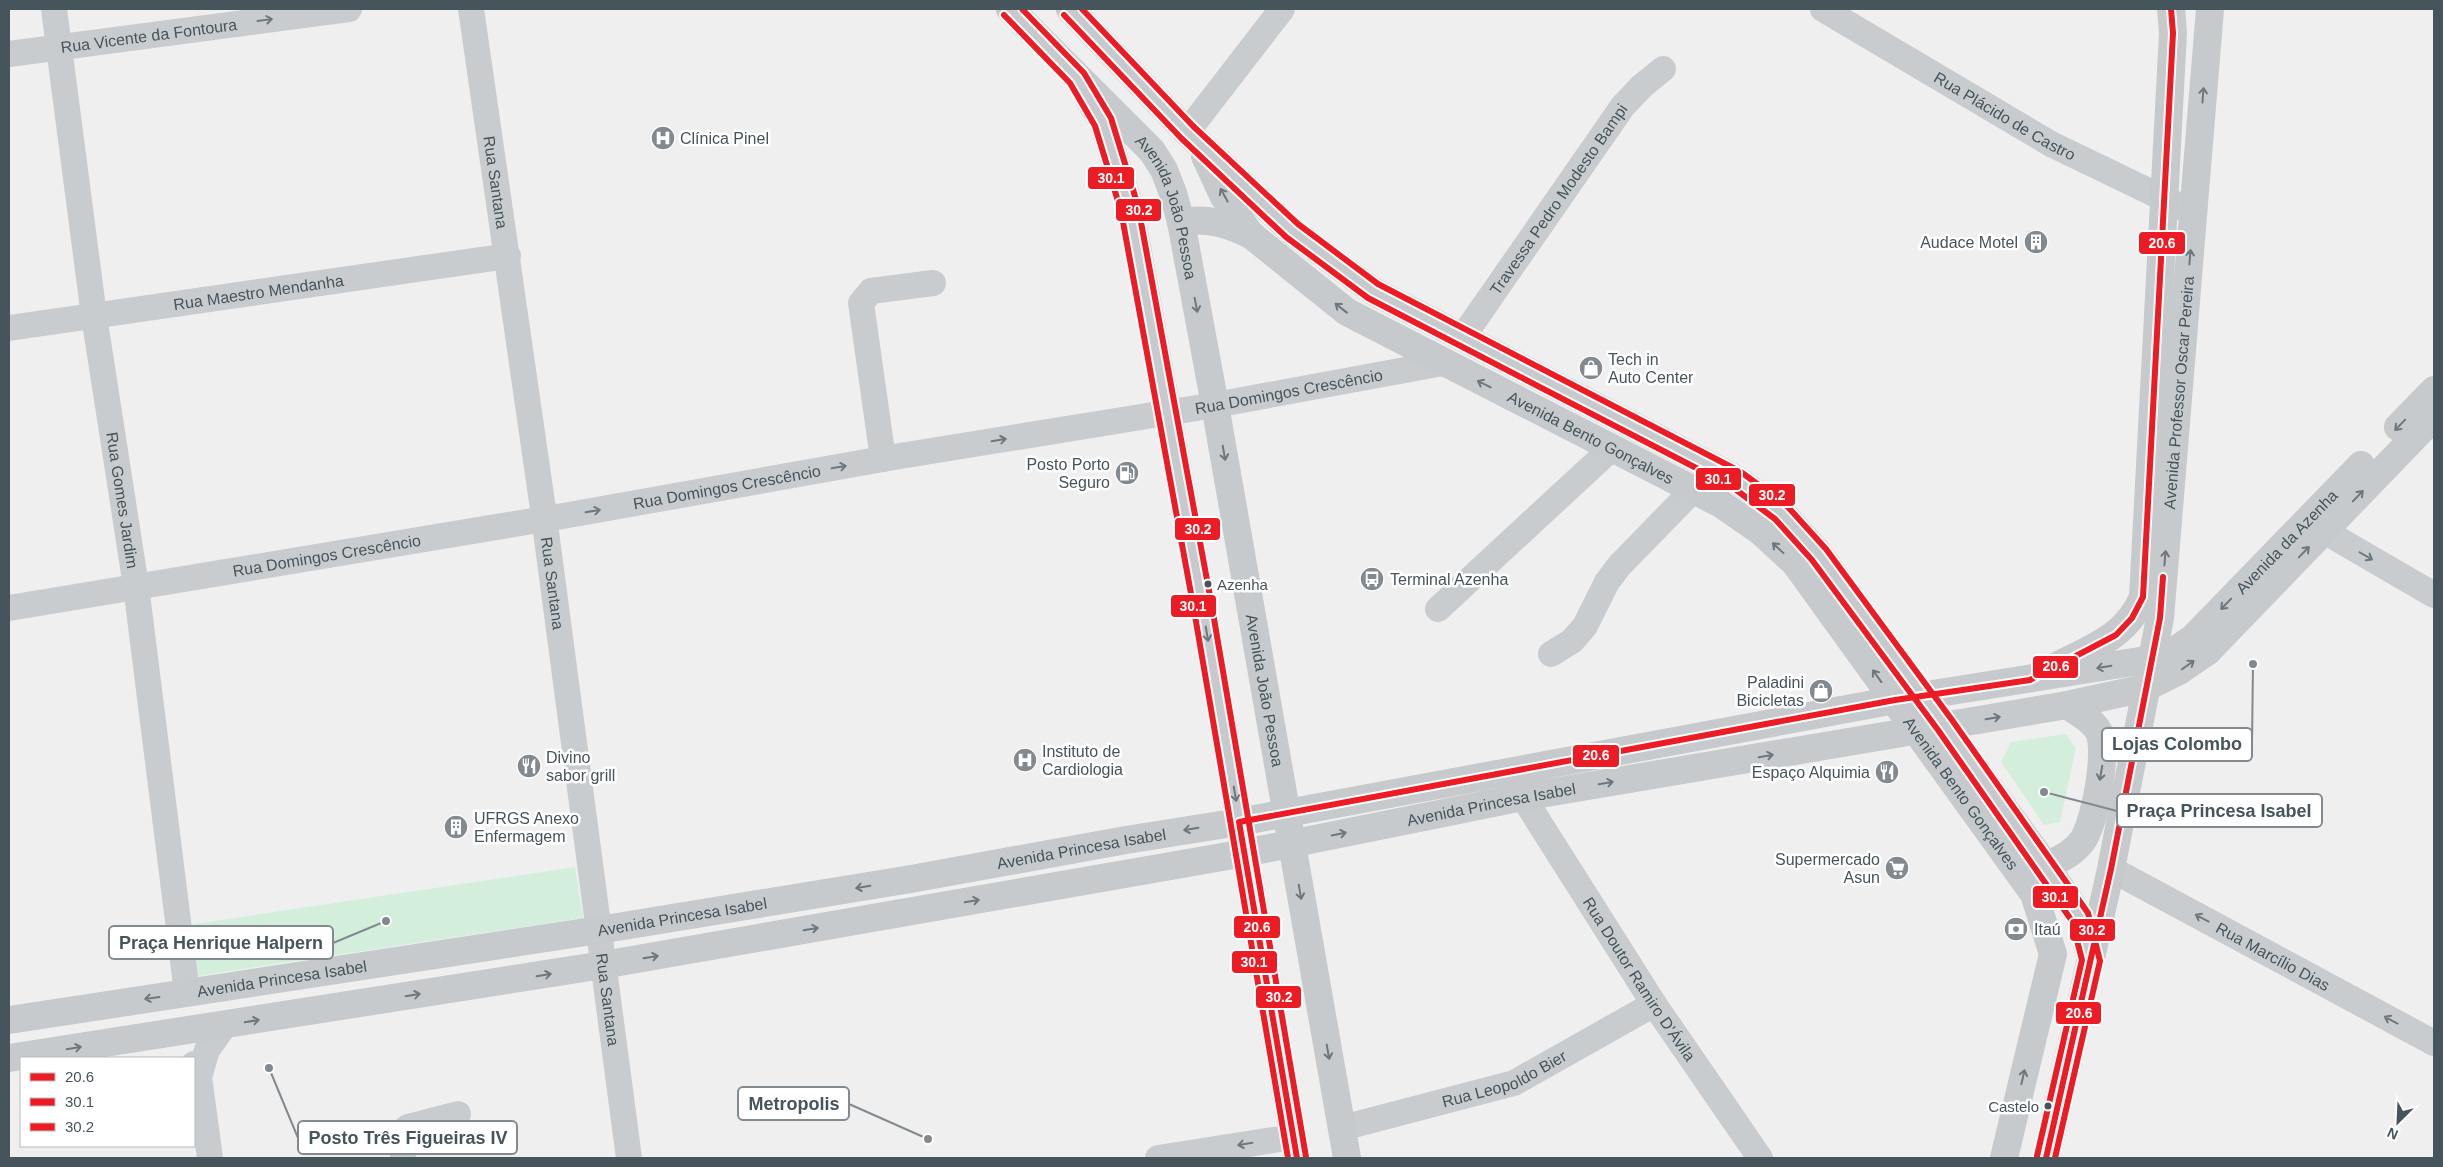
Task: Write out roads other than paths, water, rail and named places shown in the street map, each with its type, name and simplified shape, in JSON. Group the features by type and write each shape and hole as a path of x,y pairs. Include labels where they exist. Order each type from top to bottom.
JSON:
{"main road":[{"path":"1010,9 1077,78"},
{"name":"Avenida Bento Gonçalves","path":"1070,9 1193,138 1292,231 1372,291 1736,479 1781,512 1818,554 1924,696 2046,866 2080,918 2090,960"},
{"name":"Avenida Professor Oscar Pereira","path":"2152,659 2160,618 2210,9"},
{"name":"Avenida Professor Oscar Pereira","path":"2030,680 2116,635 2136,612 2143,597 2176,17"},
{"name":"Avenida João Pessoa","path":"1077,78 1152,151 1164,170 1174,193 1215,405 1347,1158"},
{"name":"Avenida João Pessoa","path":"1077,78 1103,122 1130,209 1203,608 1295,1147"},
{"name":"Avenida Bento Gonçalves","path":"1193,138 1224,197 1251,236 1347,312 1443,363 1721,504 1760,531 1795,563 2034,894 2053,954 2004,1158"},
{"path":"1181,222 1196,219 1215,221 1251,236"},
{"name":"Avenida da Azenha","path":"2152,659 2174,651 2193,638 2434,390"},
{"name":"Avenida da Azenha","path":"2145,688 2179,671 2207,652 2434,417"},
{"path":"2046,1158 2112,869 2152,659"},
{"name":"Avenida Princesa Isabel","path":"9,1020 599,930 911,879 1126,840 1239,822 1895,700 2030,680 2152,659"},
{"name":"Avenida Princesa Isabel","path":"9,1058 603,965 1245,853 1523,797 2067,705 2145,688"},
{"path":"2046,866 2072,852 2083,840 2089,827 2102,768 2103,747 2098,731 2085,717 2067,705"}],"street":[{"name":"Rua Gomes Jardim","path":"54,9 94,316 136,586 187,993"},
{"name":"Rua Vicente da Fontoura","path":"9,54 349,9"},
{"name":"Rua Santana","path":"471,9 508,256 629,1158"},
{"path":"1193,138 1282,9"},
{"name":"Rua Plácido de Castro","path":"1832,11 2051,144 2194,213"},
{"name":"Travessa Pedro Modesto Bampi","path":"1462,338 1623,106 1642,86 1663,69"},
{"name":"Rua Maestro Mendanha","path":"9,328 508,256"},
{"path":"883,460 861,303 871,290 933,283"},
{"name":"Rua Domingos Crescêncio","path":"9,608 544,520 883,460 1215,405 1443,363"},
{"path":"1438,608 1612,448"},
{"path":"1551,654 1572,641 1585,626 1607,582 1619,566 1693,490"},
{"path":"2324,531 2434,594"},
{"name":"Rua Doutor Ramiro D'Ávila","path":"1523,797 1654,1004 1760,1158"},
{"name":"Rua Marcílio Dias","path":"2112,869 2434,1043"},
{"name":"Rua Leopoldo Bier","path":"1342,1128 1514,1083 1654,1004"},
{"path":"210,1158 195,1066 225,1025"},
{"path":"168,1033 188,1051 191,1057"},
{"path":"403,1158 402,1132 408,1127 458,1114"},
{"path":"1158,1158 1295,1147"}],"place":[{"name":"Clínica Pinel","path":"663,138"},
{"name":"Audace Motel","path":"2036,242"},
{"name":"Tech in Auto Center","path":"1591,368"},
{"name":"Posto Porto Seguro","path":"1127,473"},
{"name":"Terminal Azenha","path":"1372,579"},
{"name":"Azenha","path":"1208,584"},
{"name":"Lojas Colombo","path":"2253,664"},
{"name":"Paladini Bicicletas","path":"1821,691"},
{"name":"Instituto de Cardiologia","path":"1025,760"},
{"name":"Divino sabor grill","path":"529,766"},
{"name":"Espaço Alquimia","path":"1887,772"},
{"name":"Praça Princesa Isabel","path":"2044,792"},
{"name":"UFRGS Anexo Enfermagem","path":"456,827"},
{"name":"Supermercado Asun","path":"1897,868"},
{"name":"Praça Henrique Halpern","path":"386,921"},
{"name":"Itaú","path":"2016,929"},
{"name":"Posto Três Figueiras IV","path":"269,1068"},
{"name":"Castelo","path":"2048,1106"},
{"name":"Metropolis","path":"928,1139"}]}
